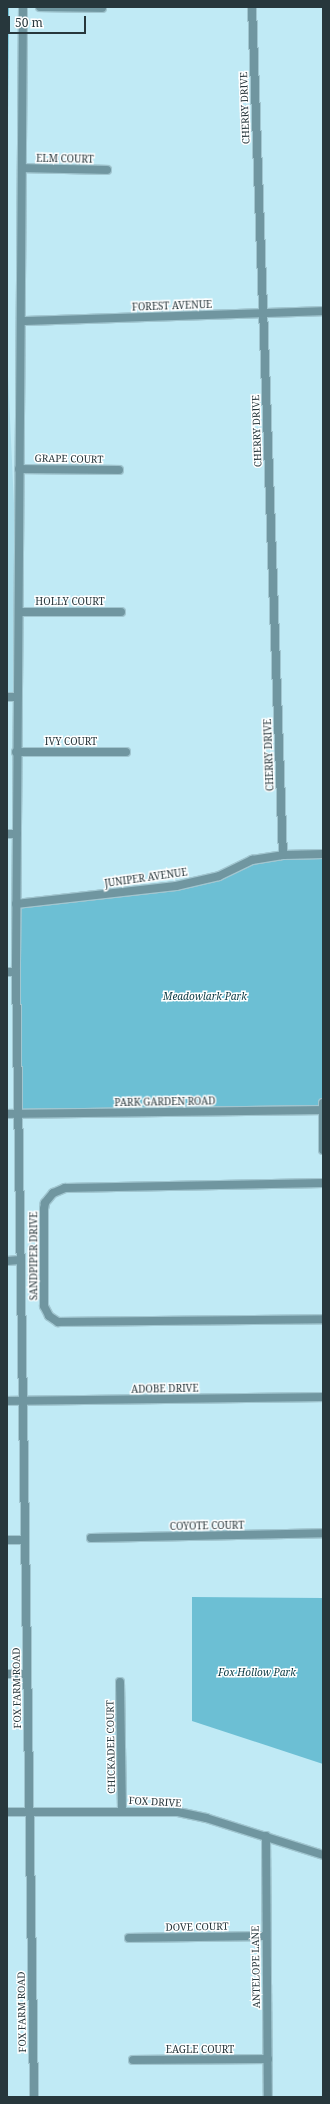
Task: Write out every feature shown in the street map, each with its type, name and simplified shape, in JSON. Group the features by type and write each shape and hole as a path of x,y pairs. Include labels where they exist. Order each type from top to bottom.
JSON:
{"street":[{"name":"FOX FARM ROAD","path":"23,7 22,320 16,752 16,972 28,1812 34,2097"},
{"path":"40,7 102,8"},
{"name":"CHERRY DRIVE","path":"252,7 283,855"},
{"name":"ELM COURT","path":"22,168 107,170"},
{"name":"FOREST AVENUE","path":"22,320 263,314 323,311"},
{"name":"GRAPE COURT","path":"19,469 119,470"},
{"name":"HOLLY COURT","path":"19,612 121,612"},
{"path":"7,697 17,697"},
{"name":"IVY COURT","path":"16,752 126,752"},
{"path":"7,834 17,834"},
{"name":"JUNIPER AVENUE","path":"16,904 176,886 219,876 252,860 283,855 323,854"},
{"path":"7,972 16,972"},
{"path":"323,1107 323,1150"},
{"name":"PARK GARDEN ROAD","path":"7,1114 323,1107"},
{"name":"SANDPIPER DRIVE","path":"323,1184 65,1188 53,1193 45,1203 44,1209 44,1306 49,1316 58,1322 323,1319"},
{"path":"7,1261 20,1260"},
{"name":"ADOBE DRIVE","path":"7,1401 323,1396"},
{"name":"COYOTE COURT","path":"91,1538 323,1533"},
{"path":"7,1540 24,1540"},
{"path":"7,1674 27,1674"},
{"name":"CHICKADEE COURT","path":"120,1682 122,1811"},
{"name":"FOX DRIVE","path":"7,1812 178,1812 206,1818 323,1854"},
{"name":"ANTELOPE LANE","path":"266,1836 265,1936 268,2097"},
{"name":"DOVE COURT","path":"129,1938 265,1936"},
{"name":"EAGLE COURT","path":"133,2060 268,2059"}],"shaded area":[{"path":"7,354 19,612 17,697 7,697"}],"green space":[{"path":"7,7 9,7 7,226"},
{"name":"Meadowlark Park","path":"323,854 322,1110 18,1114 16,904 176,886 219,876 252,860"},
{"name":"Fox Hollow Park","path":"192,1597 323,1598 323,1764 192,1721"}]}
